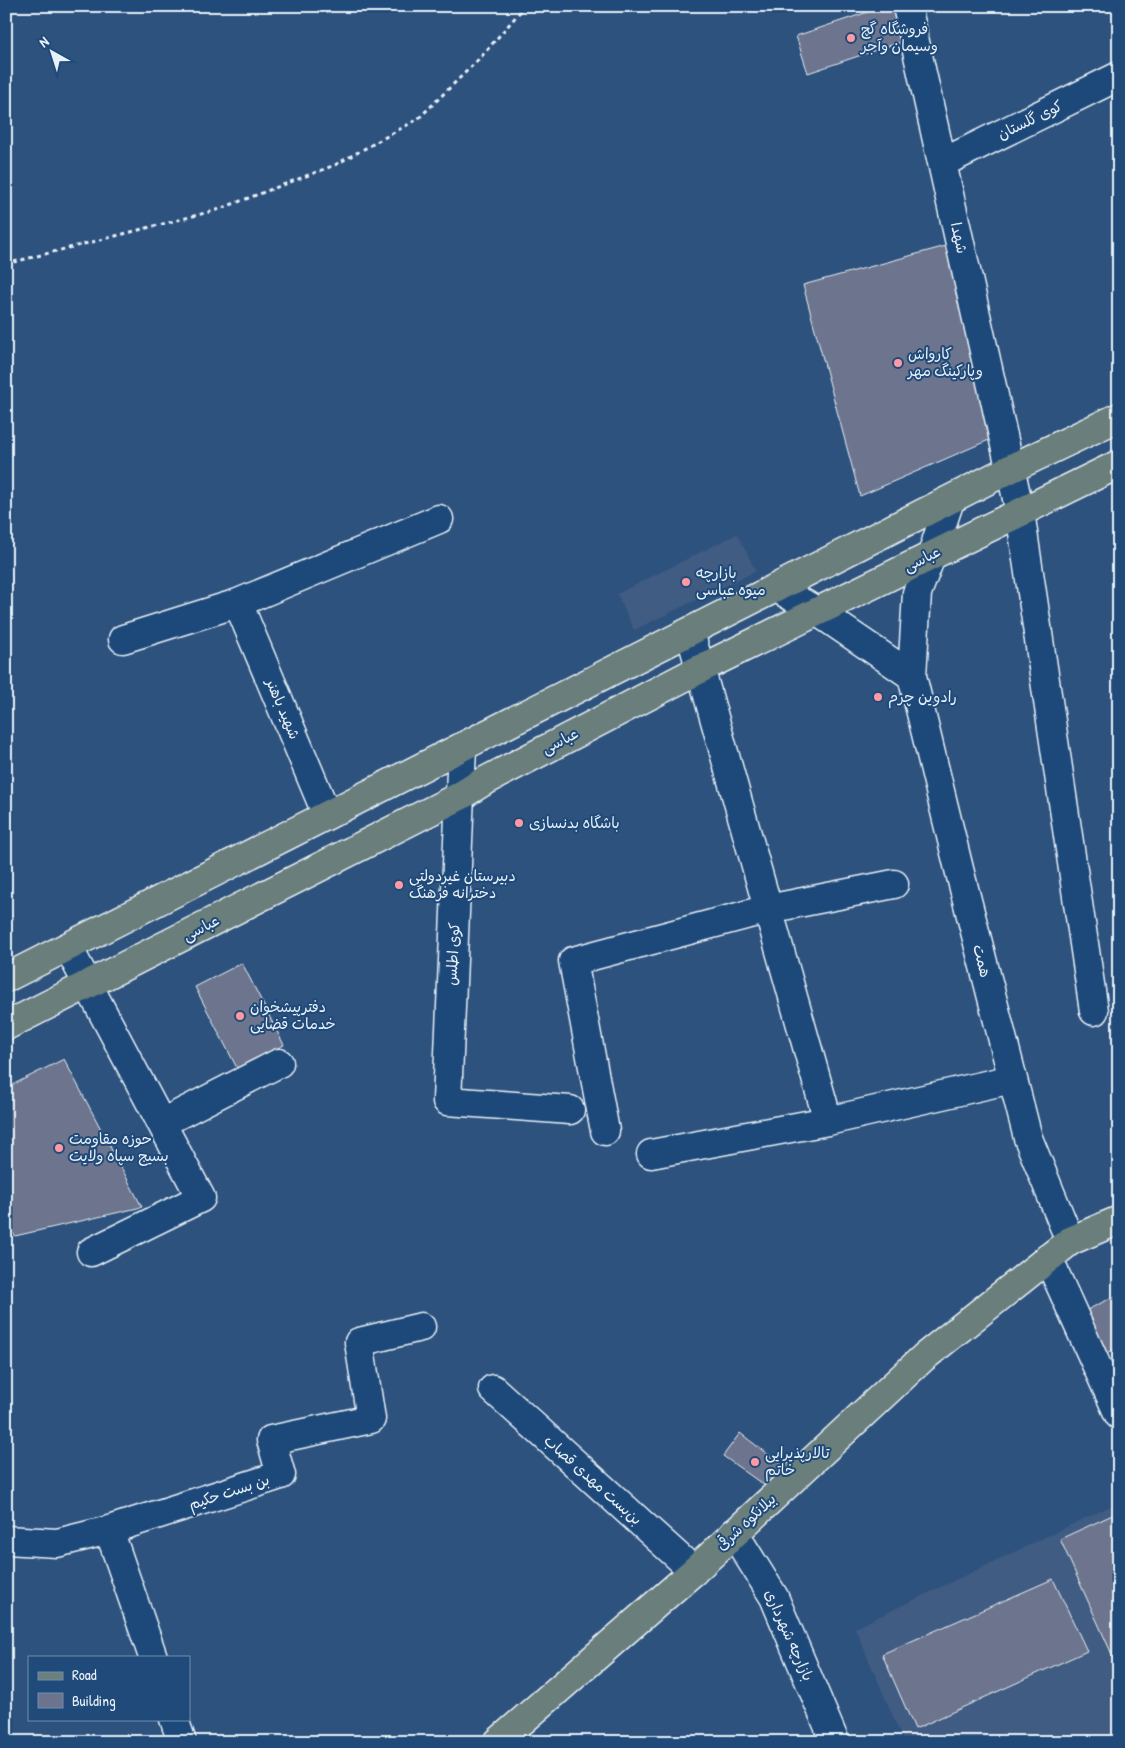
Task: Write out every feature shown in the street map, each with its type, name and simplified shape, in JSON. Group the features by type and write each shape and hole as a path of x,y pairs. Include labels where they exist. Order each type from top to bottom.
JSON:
{"main road":[{"path":"6,978 1010,469 1119,417"},
{"name":"عباسى","path":"6,1026 460,796 481,783 700,669 1119,464"},
{"name":"بیلانکوه شرقی","path":"498,1742 694,1571 924,1357 1070,1240 1119,1220"}],"street":[{"name":"شهدا","path":"907,6 1020,512 1094,1011"},
{"name":"کوی گلستان","path":"942,163 1119,76"},
{"name":"همت","path":"950,500 917,593 912,676 1028,1138 1070,1240"},
{"path":"123,639 238,603 439,519"},
{"path":"777,588 818,612 912,676"},
{"name":"شهید باهنر","path":"238,603 327,815"},
{"path":"690,632 828,1120"},
{"name":"کوی اطلس","path":"462,747 447,1101 570,1110"},
{"path":"605,1131 573,961 768,910 894,884"},
{"path":"68,947 201,1198 91,1252"},
{"path":"162,1123 279,1063"},
{"path":"651,1154 828,1120 1012,1079"},
{"path":"1048,1258 1119,1415"},
{"name":"بن بست حکیم","path":"6,1540 57,1543 109,1530 281,1475 270,1440 371,1419 359,1342 421,1327"},
{"name":"بن‌بست مهدی قصاب","path":"493,1390 694,1571"},
{"path":"109,1530 153,1656"},
{"name":"بازارچه شهرداری","path":"734,1533 774,1597 835,1742"},
{"path":"174,1720 182,1742"}],"path":[{"path":"6,264 217,210 335,165 418,119 480,58 524,6"}],"shaded area":[{"name":"بازارچه میوه عباسی","path":"737,534 756,571 634,630 617,594"},
{"path":"1119,1502 1119,1742 904,1742 855,1628"}],"building":[{"name":"فروشگاه گچ وسیمان وآجر","path":"886,6 897,6 906,40 808,73 796,36"},
{"name":"کارواش وپارکینگ مهر","path":"946,246 989,440 860,496 803,285"},
{"name":"دفترپیشخوان خدمات قضایی","path":"242,963 284,1045 237,1068 195,987"},
{"name":"حوزه مقاومت بسیج سپاه ولایت","path":"64,1059 142,1207 15,1236 6,1222 6,1088"},
{"path":"1119,1294 1119,1348 1106,1353 1087,1310"},
{"name":"تالارپذیرایی خاتم","path":"740,1433 787,1469 768,1488 723,1456"},
{"path":"1119,1512 1119,1670 1060,1539"},
{"path":"1053,1579 1087,1651 915,1729 882,1654"}],"place":[{"name":"فروشگاه گچ وسیمان وآجر","path":"851,38"},
{"name":"کارواش وپارکینگ مهر","path":"898,363"},
{"name":"بازارچه میوه عباسی","path":"686,582"},
{"name":"رادوین چرم","path":"878,697"},
{"name":"باشگاه بدنسازی","path":"519,823"},
{"name":"دبیرستان غیردولتی دخترانه فرهنگ","path":"399,885"},
{"name":"دفترپیشخوان خدمات قضایی","path":"240,1016"},
{"name":"حوزه مقاومت بسیج سپاه ولایت","path":"59,1148"},
{"name":"تالارپذیرایی خاتم","path":"755,1462"}]}
